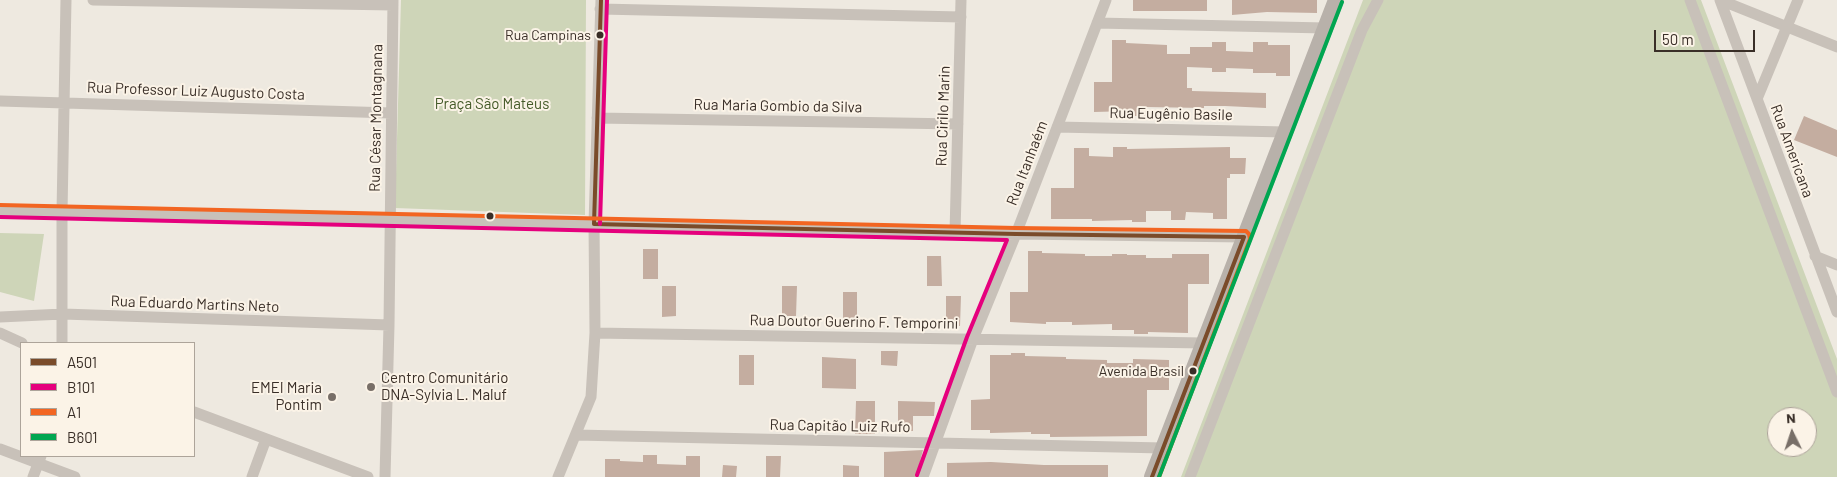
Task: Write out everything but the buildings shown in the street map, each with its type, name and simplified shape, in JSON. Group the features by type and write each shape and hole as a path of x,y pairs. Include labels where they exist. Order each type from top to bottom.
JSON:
{"main road":[{"path":"1152,477 1336,0"}],"street":[{"path":"62,342 64,314 62,212 66,0"},
{"path":"93,0 393,3"},
{"name":"Rua Cirilo Marin","path":"955,233 961,0"},
{"name":"Rua Itanhaém","path":"923,477 973,339 1016,234 1106,0"},
{"path":"1190,477 1362,30 1378,0"},
{"path":"1690,0 1837,392"},
{"path":"1720,0 1837,47"},
{"name":"Rua Americana","path":"1720,0 1837,312"},
{"path":"1757,98 1798,0"},
{"name":"Rua César Montagnana","path":"385,477 393,3"},
{"path":"558,477 591,397 595,333 594,224 600,5 960,17"},
{"path":"1097,23 1325,28"},
{"name":"Rua Professor Luiz Augusto Costa","path":"0,101 391,112"},
{"name":"Rua Maria Gombio da Silva","path":"597,118 958,124"},
{"name":"Rua Eugênio Basile","path":"1057,127 1284,132"},
{"path":"0,211 955,233 1244,237"},
{"path":"1815,256 1837,265"},
{"name":"Rua Eduardo Martins Neto","path":"0,317 64,314 389,325"},
{"path":"0,333 20,342"},
{"name":"Rua Doutor Guerino F. Temporini","path":"595,333 1203,343"},
{"path":"195,412 368,477"},
{"name":"Rua Capitão Luiz Rufo","path":"576,435 1164,448"},
{"path":"252,477 266,438"},
{"path":"0,448 20,454"},
{"path":"33,477 39,460 75,477"}],"green space":[{"name":"Praça São Mateus","path":"401,0 586,0 585,215 395,208"},
{"path":"1363,0 1701,0 1837,359 1837,477 1181,477"},
{"path":"0,233 44,234 34,301 0,292"}],"transit line":[{"name":"A501","path":"594,224 601,0"},
{"name":"B101","path":"600,224 607,0"},
{"name":"B601","path":"1159,477 1342,2"},
{"name":"A1","path":"0,205 1016,228 1246,231 1250,239 1159,477"},
{"name":"B101","path":"0,217 1007,240 967,337 917,475"},
{"name":"A501","path":"594,224 1016,234 1244,237"},
{"name":"A501","path":"1152,477 1244,237"}],"place":[{"name":"Rua Campinas","path":"600,35"},
{"name":"Avenida Brasil","path":"1193,371"},
{"name":"Centro Comunitário DNA-Sylvia L. Maluf","path":"371,387"},
{"name":"EMEI Maria Pontim","path":"332,397"}]}
